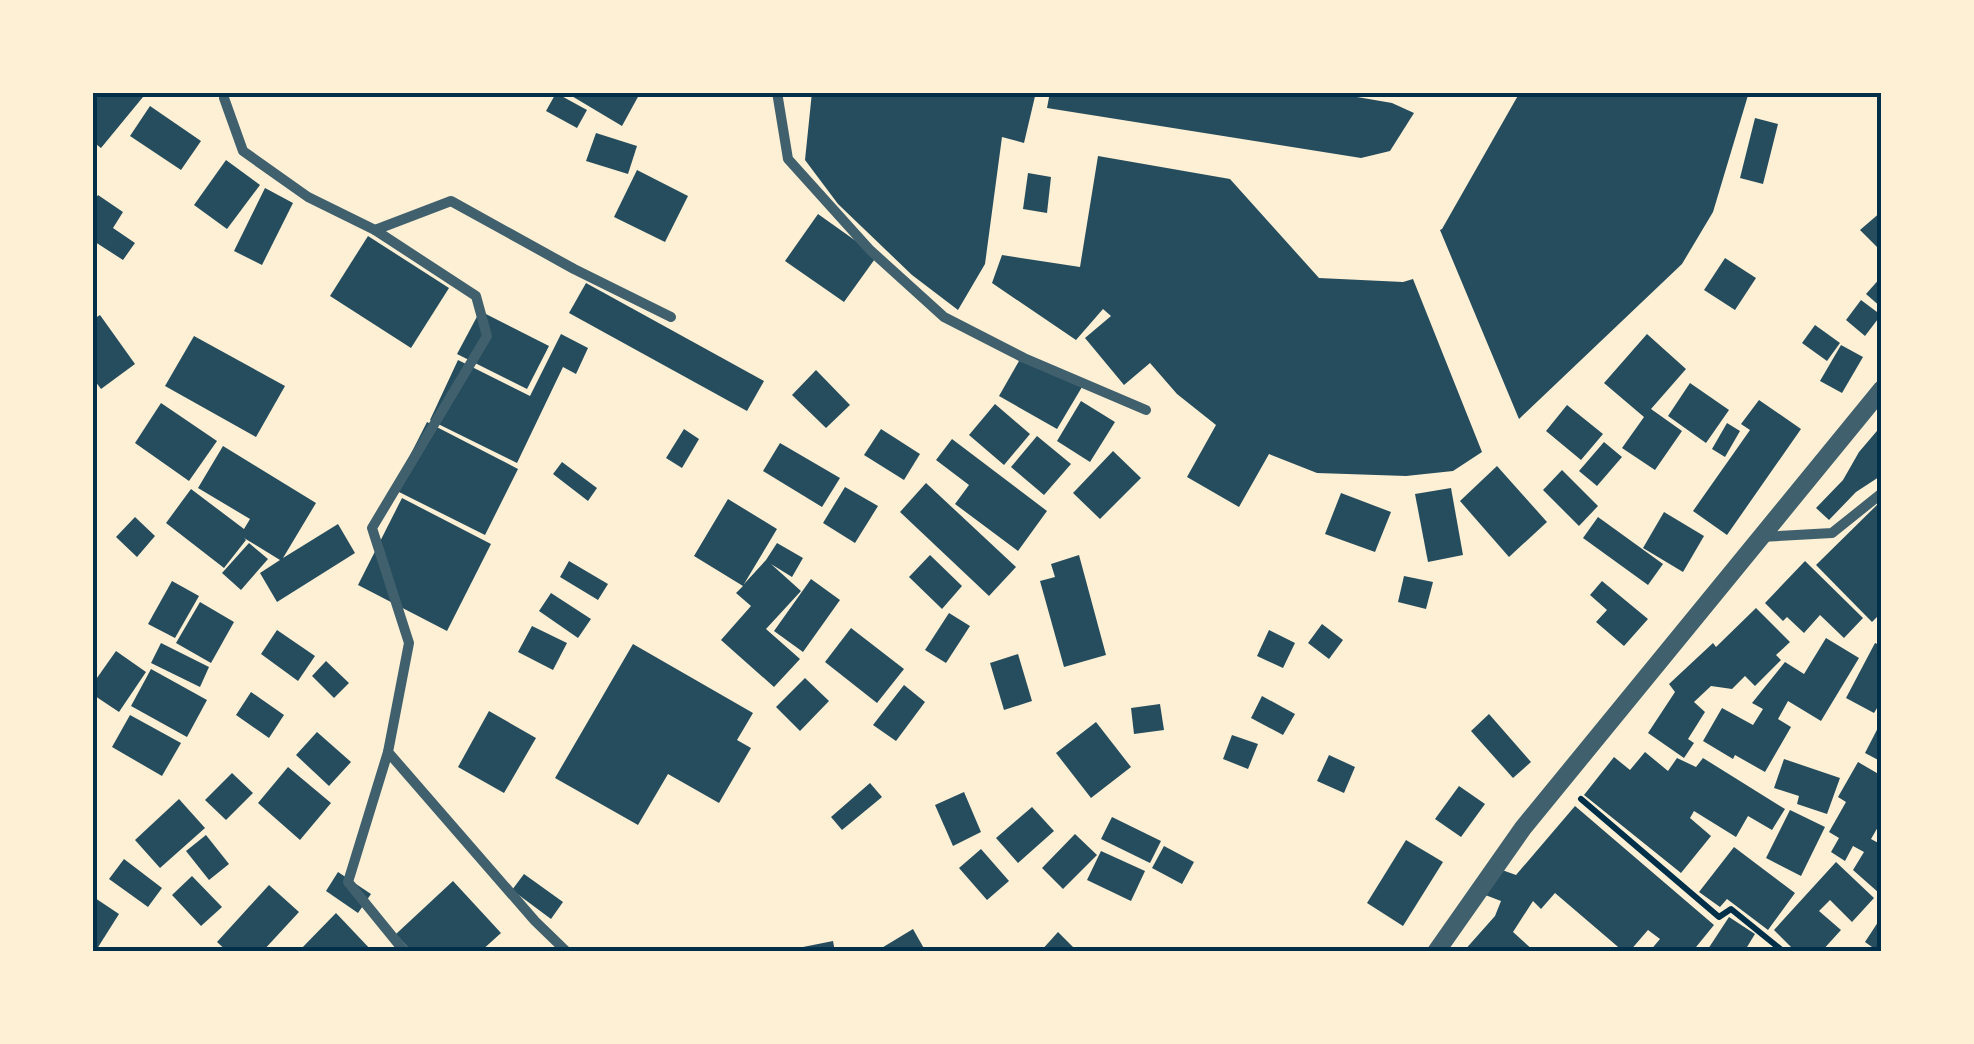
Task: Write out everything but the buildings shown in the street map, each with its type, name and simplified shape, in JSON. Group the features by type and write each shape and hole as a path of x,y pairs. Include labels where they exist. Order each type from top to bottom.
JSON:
{"street":[{"path":"225,92 243,151 308,198 375,230 476,296 487,336 372,528 409,643 388,752 348,882 406,952"},
{"path":"777,92 788,159 870,250 944,316 1024,358 1146,410"},
{"path":"375,230 452,200 671,317"},
{"path":"1436,952 1523,828 1882,389"},
{"path":"1761,537 1832,533 1882,494"},
{"path":"388,752 535,920 568,952"}],"path":[{"path":"1561,782 1719,916 1730,910 1784,952"}]}
